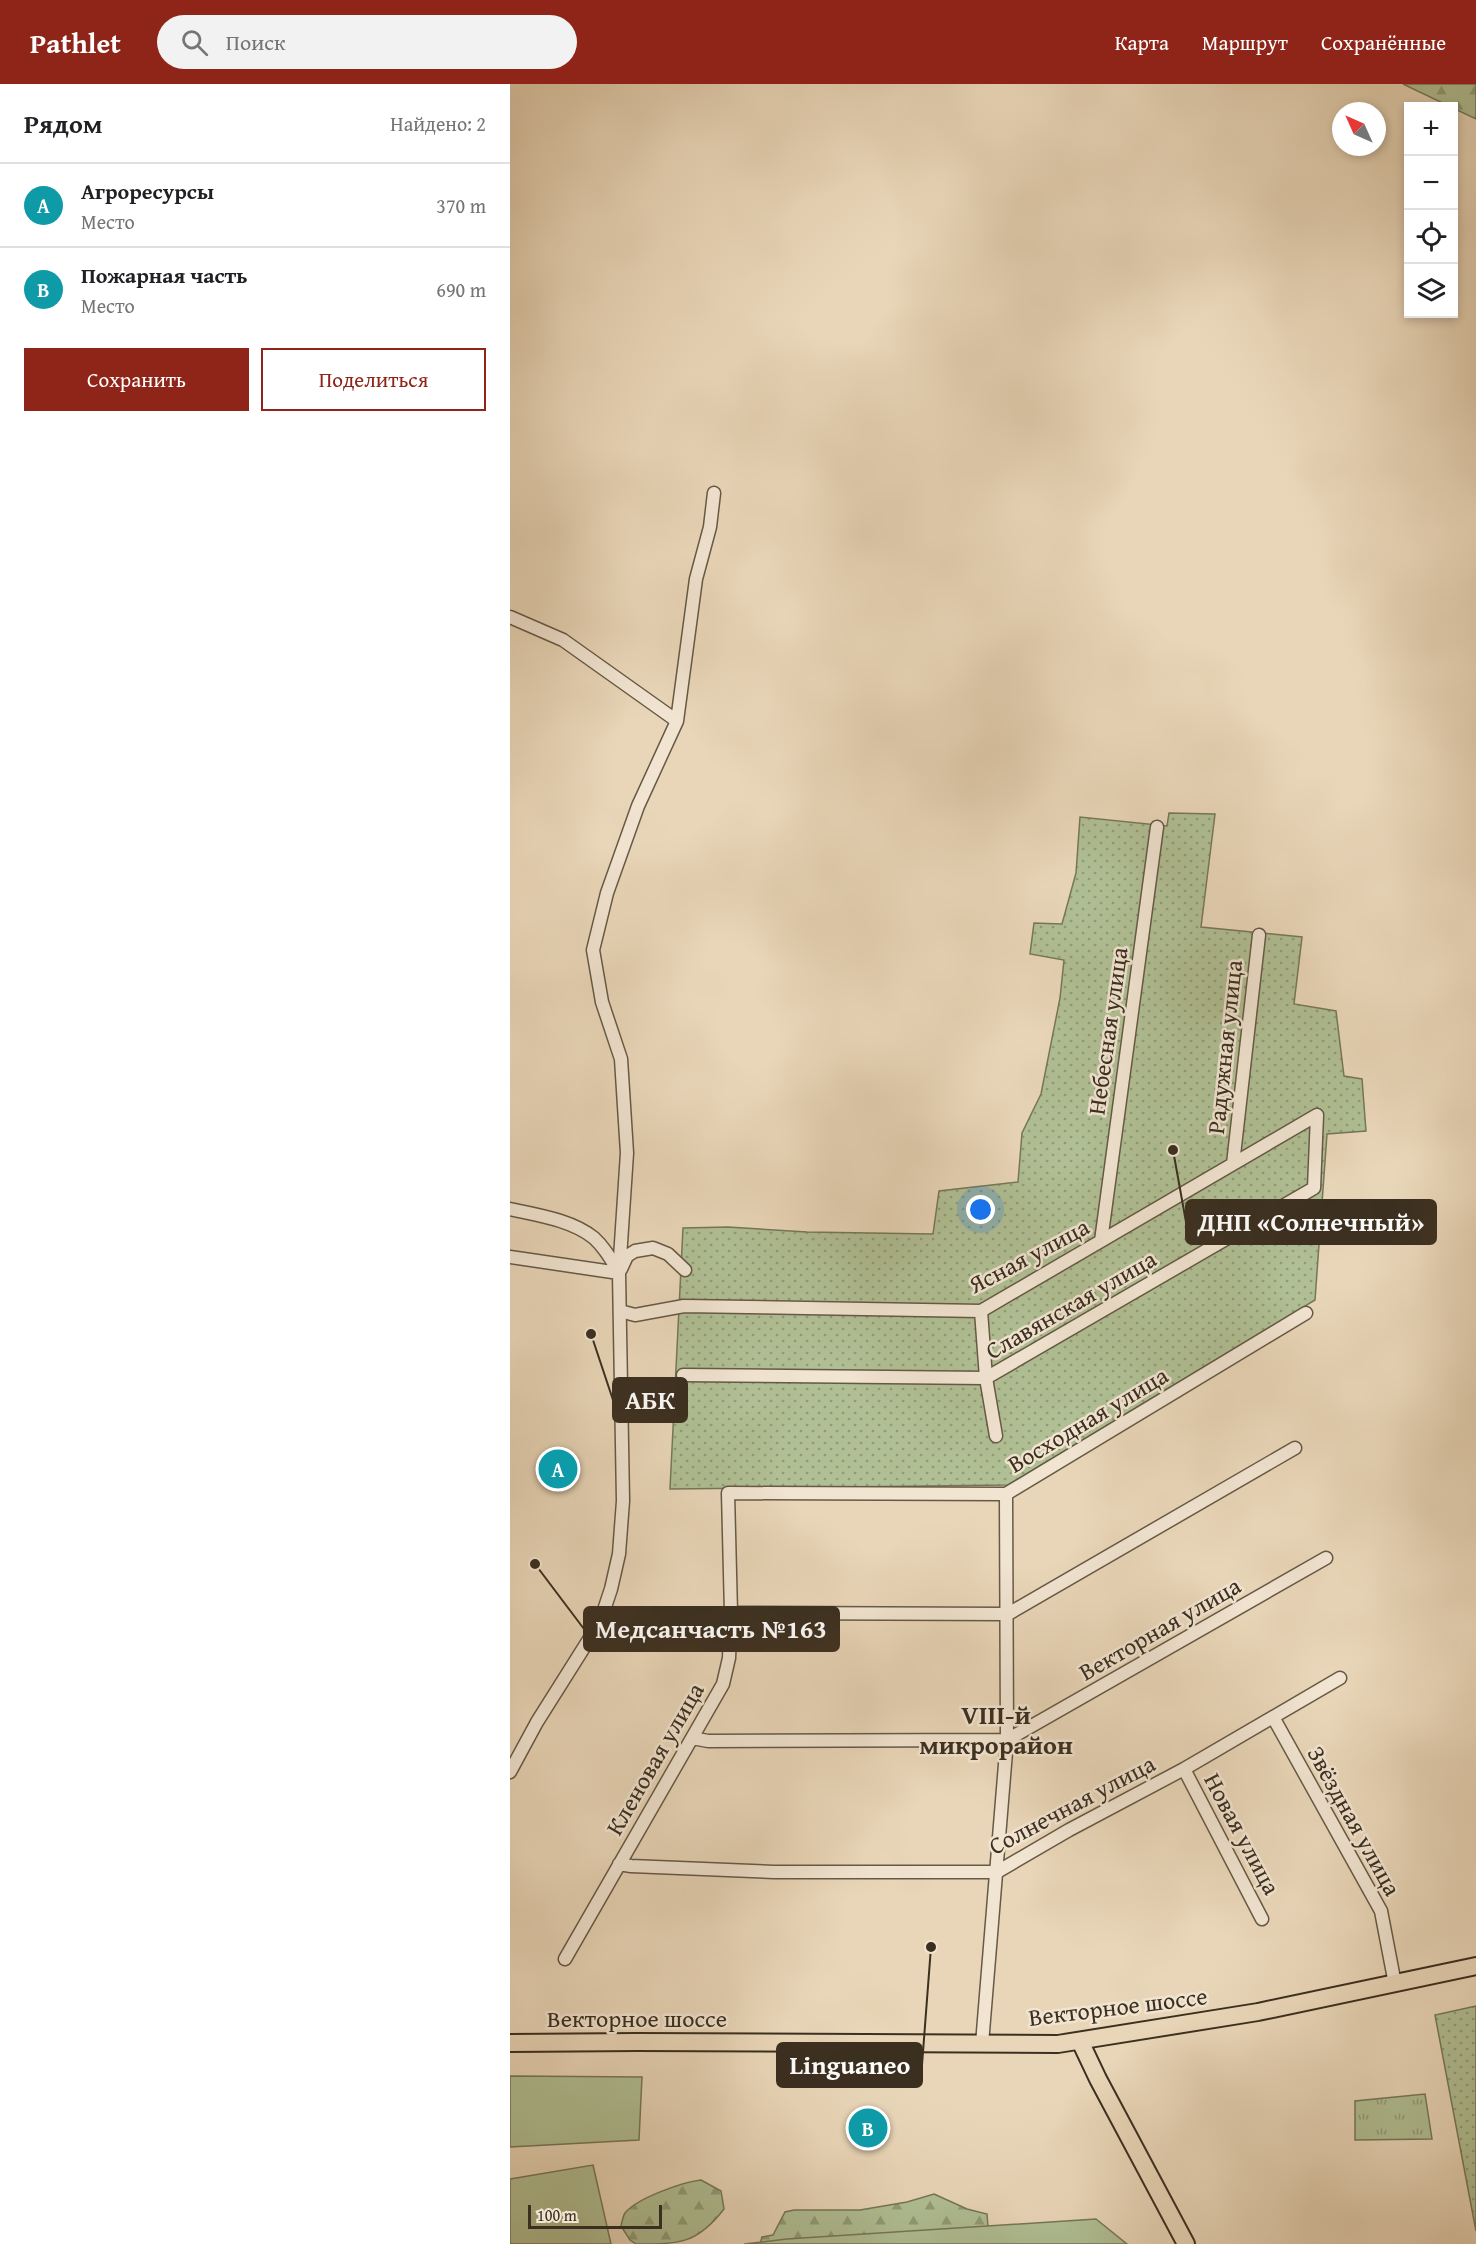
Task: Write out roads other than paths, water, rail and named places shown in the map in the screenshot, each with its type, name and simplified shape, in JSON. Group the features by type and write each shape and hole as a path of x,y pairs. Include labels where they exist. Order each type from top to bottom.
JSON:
{"main road":[{"name":"Векторное шоссе","path":"510,2043 1058,2044 1257,2012 1476,1966"},
{"path":"1080,2041 1186,2244"}],"street":[{"path":"510,1772 537,1722 600,1622 619,1554 623,1501 619,1273 627,1153 621,1059 602,1002 593,950 607,893 638,806 676,721 696,579 710,527 714,493"},
{"path":"510,617 563,640 676,721"},
{"name":"Небесная улица","path":"1101,1241 1157,827"},
{"name":"Радужная улица","path":"1233,1164 1259,934"},
{"name":"Ясная улица","path":"620,1311 635,1315 684,1306 981,1311 1317,1115 1314,1188"},
{"name":"Славянская улица","path":"683,1375 986,1378 1314,1188"},
{"path":"510,1209 575,1227 593,1238 608,1253 619,1273"},
{"path":"619,1273 627,1256 635,1251 653,1248 668,1254 685,1270"},
{"path":"510,1257 619,1273"},
{"path":"981,1311 986,1378 996,1436"},
{"name":"Восходная улица","path":"728,1493 1006,1494 1306,1313"},
{"path":"731,1613 1008,1614 1294,1448"},
{"name":"Кленовая улица","path":"565,1959 723,1684 729,1658 731,1613 728,1493"},
{"path":"982,2044 1007,1740 1006,1494"},
{"name":"Векторная улица","path":"692,1738 708,1741 1007,1740 1326,1558"},
{"name":"Солнечная улица","path":"619,1864 774,1872 997,1872 1340,1678"},
{"name":"Звёздная улица","path":"1273,1717 1381,1911 1395,1984"},
{"name":"Новая улица","path":"1184,1768 1262,1919"}],"place":[{"name":"ДНП «Солнечный»","path":"1173,1150"},
{"name":"АБК","path":"591,1334"},
{"name":"Агроресурсы","path":"558,1469"},
{"name":"Медсанчасть №163","path":"535,1564"},
{"name":"Linguaneo","path":"931,1947"},
{"name":"Пожарная часть","path":"868,2128"}],"district":[{"name":"VIII-й микрорайон","path":"996,1730"}]}
